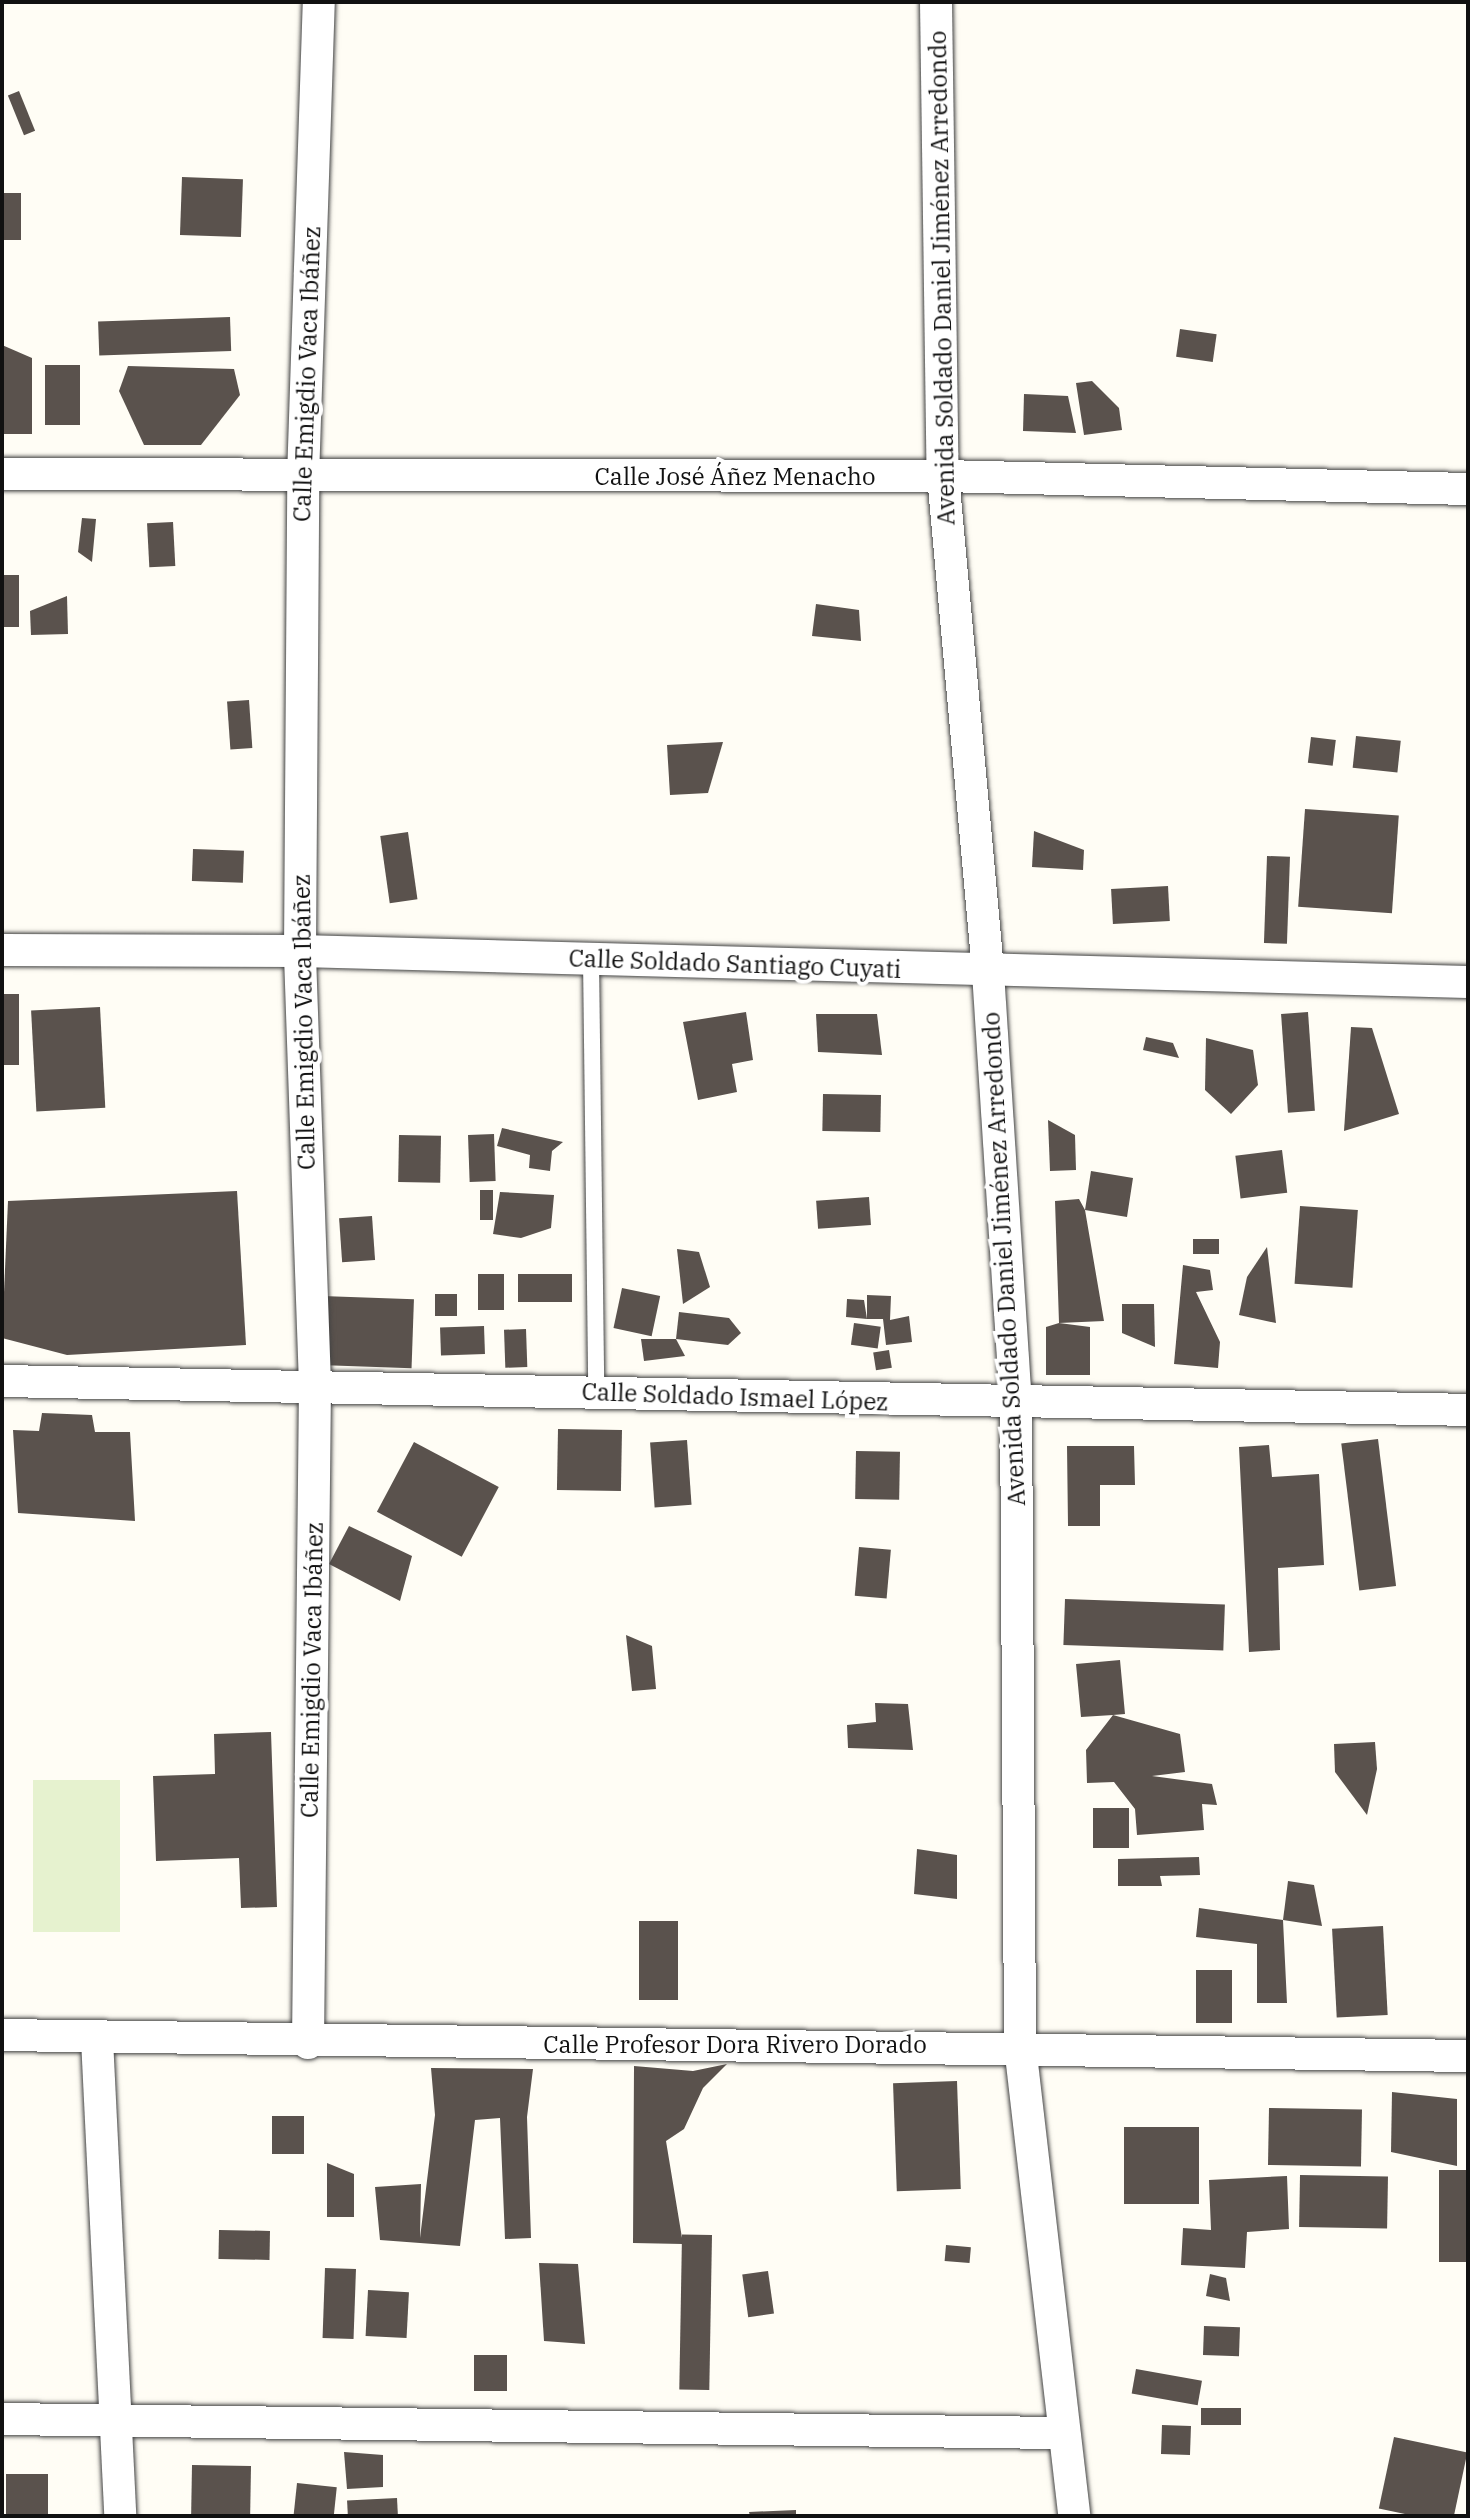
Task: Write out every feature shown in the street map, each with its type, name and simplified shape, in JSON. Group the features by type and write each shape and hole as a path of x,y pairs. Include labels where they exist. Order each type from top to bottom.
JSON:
{"street":[{"name":"Calle Emigdio Vaca Ibáñez","path":"308,2043 315,1385 300,951 303,478 319,2"},
{"name":"Avenida Soldado Daniel Jiménez Arredondo","path":"936,2 943,476 988,972 1016,1405 1020,2046 1074,2516"},
{"name":"Calle José Áñez Menacho","path":"2,474 303,478 943,476 1468,489"},
{"name":"Calle Soldado Santiago Cuyati","path":"2,950 300,951 988,972 1468,982"},
{"name":"Calle Soldado Ismael López","path":"2,1381 315,1385 1016,1405 1468,1410"},
{"name":"Calle Profesor Dora Rivero Dorado","path":"2,2035 308,2043 1020,2046 1468,2056"},
{"path":"97,2039 120,2516"},
{"path":"2,2419 1064,2433"}],"lane":[{"path":"591,959 596,1393"}],"green space":[{"path":"33,1780 120,1780 120,1932 33,1932"}],"building":[{"path":"19,91 35,131 24,135 8,95"},
{"path":"182,177 243,179 241,237 180,235"},
{"path":"2,193 21,193 21,240 2,240"},
{"path":"230,317 231,351 99,356 98,322"},
{"path":"1180,329 1217,334 1213,362 1176,357"},
{"path":"2,345 32,358 32,434 2,434"},
{"path":"45,365 80,365 80,425 45,425"},
{"path":"128,366 234,369 240,395 201,445 144,445 119,391"},
{"path":"1092,381 1119,408 1122,430 1084,435 1076,383"},
{"path":"1024,394 1068,396 1076,433 1023,431"},
{"path":"82,518 96,519 92,562 78,552"},
{"path":"173,522 175,566 149,567 147,523"},
{"path":"2,575 19,575 19,627 2,627"},
{"path":"67,596 68,634 31,635 30,611"},
{"path":"816,604 859,610 861,641 812,636"},
{"path":"249,700 252,748 230,749 227,702"},
{"path":"1356,736 1401,741 1397,773 1353,768"},
{"path":"1311,737 1336,740 1333,766 1308,763"},
{"path":"723,742 708,793 670,795 667,745"},
{"path":"1305,809 1399,816 1392,913 1298,907"},
{"path":"1034,831 1084,850 1083,870 1032,867"},
{"path":"408,832 417,899 390,903 380,836"},
{"path":"193,849 244,851 243,883 192,881"},
{"path":"1267,856 1290,857 1287,944 1264,943"},
{"path":"1168,886 1170,921 1113,924 1111,889"},
{"path":"2,994 19,994 19,1065 2,1065"},
{"path":"100,1007 105,1108 36,1111 31,1011"},
{"path":"746,1012 753,1060 732,1064 737,1092 698,1100 683,1022"},
{"path":"1308,1012 1315,1111 1288,1113 1281,1014"},
{"path":"816,1014 877,1014 882,1055 818,1052"},
{"path":"1351,1027 1372,1028 1399,1114 1344,1131"},
{"path":"1146,1037 1173,1043 1179,1058 1143,1050"},
{"path":"1206,1038 1253,1050 1258,1085 1231,1114 1205,1090"},
{"path":"823,1094 881,1095 880,1132 822,1131"},
{"path":"1048,1120 1075,1135 1076,1170 1050,1171"},
{"path":"502,1128 563,1142 552,1151 550,1171 529,1168 530,1155 497,1146"},
{"path":"494,1134 496,1181 470,1182 468,1135"},
{"path":"399,1135 441,1136 440,1183 398,1182"},
{"path":"1282,1150 1287,1193 1241,1198 1235,1156"},
{"path":"1091,1171 1133,1178 1127,1217 1085,1210"},
{"path":"480,1190 493,1190 493,1220 480,1220"},
{"path":"237,1191 246,1345 67,1355 2,1338 8,1201"},
{"path":"500,1192 554,1195 551,1228 521,1238 493,1234"},
{"path":"869,1197 871,1225 818,1229 816,1201"},
{"path":"1079,1199 1085,1210 1104,1321 1059,1323 1055,1201"},
{"path":"1300,1206 1358,1210 1352,1288 1295,1284"},
{"path":"372,1216 375,1260 342,1262 339,1218"},
{"path":"1193,1239 1219,1239 1219,1254 1193,1254"},
{"path":"1267,1247 1276,1323 1239,1315 1247,1277"},
{"path":"677,1249 699,1252 710,1287 683,1304"},
{"path":"1183,1265 1210,1270 1213,1290 1196,1292 1220,1342 1218,1368 1174,1364"},
{"path":"478,1274 504,1274 504,1310 478,1310"},
{"path":"518,1274 572,1274 572,1302 518,1302"},
{"path":"622,1288 660,1296 652,1336 613,1328"},
{"path":"435,1294 457,1294 457,1316 435,1316"},
{"path":"867,1295 891,1296 890,1320 909,1316 912,1342 886,1345 883,1319 867,1319"},
{"path":"322,1296 414,1299 412,1368 320,1365"},
{"path":"847,1299 864,1300 867,1319 846,1317"},
{"path":"1122,1304 1154,1304 1155,1347 1122,1333"},
{"path":"679,1312 729,1318 741,1333 728,1345 676,1339"},
{"path":"854,1323 881,1327 878,1349 851,1345"},
{"path":"1059,1323 1090,1327 1090,1375 1046,1375 1046,1327"},
{"path":"484,1326 485,1354 441,1356 440,1328"},
{"path":"526,1329 527,1367 505,1368 504,1330"},
{"path":"641,1339 676,1339 685,1356 644,1361"},
{"path":"889,1350 892,1368 876,1370 873,1353"},
{"path":"42,1413 92,1415 95,1432 130,1432 135,1521 18,1513 13,1430 39,1431"},
{"path":"558,1429 622,1430 621,1491 557,1490"},
{"path":"1378,1439 1396,1586 1359,1590 1341,1444"},
{"path":"687,1440 692,1505 655,1507 650,1443"},
{"path":"414,1442 499,1487 462,1557 377,1512"},
{"path":"1269,1445 1272,1477 1319,1474 1324,1565 1278,1568 1280,1650 1249,1652 1239,1447"},
{"path":"1067,1446 1134,1446 1135,1485 1100,1485 1100,1526 1068,1526"},
{"path":"856,1451 900,1452 899,1500 855,1499"},
{"path":"349,1526 412,1556 400,1601 329,1564"},
{"path":"859,1547 891,1550 887,1599 855,1596"},
{"path":"1065,1599 1225,1605 1223,1651 1063,1645"},
{"path":"626,1635 652,1646 656,1689 632,1691"},
{"path":"1120,1660 1125,1714 1081,1717 1076,1664"},
{"path":"875,1703 908,1704 913,1750 848,1748 847,1725 876,1722"},
{"path":"1113,1715 1180,1734 1185,1772 1152,1776 1212,1784 1217,1805 1202,1804 1204,1830 1137,1835 1135,1809 1114,1782 1087,1783 1086,1750"},
{"path":"271,1732 277,1907 241,1908 239,1858 156,1861 153,1776 215,1774 214,1734"},
{"path":"1375,1742 1377,1769 1367,1815 1335,1772 1334,1744"},
{"path":"1093,1808 1129,1808 1129,1848 1093,1848"},
{"path":"917,1849 957,1855 957,1899 914,1894"},
{"path":"1199,1857 1200,1875 1160,1876 1162,1886 1118,1886 1118,1859"},
{"path":"1288,1881 1314,1885 1322,1926 1283,1920"},
{"path":"1199,1908 1283,1920 1287,2003 1257,2003 1257,1944 1196,1937"},
{"path":"639,1921 678,1921 678,2000 639,2000"},
{"path":"1383,1926 1388,2015 1337,2018 1332,1929"},
{"path":"1196,1970 1232,1970 1232,2023 1196,2023"},
{"path":"727,2064 703,2088 684,2129 666,2141 683,2244 633,2243 634,2066 693,2071"},
{"path":"431,2068 533,2069 527,2117 531,2238 505,2239 500,2118 475,2120 460,2246 380,2240 375,2187 421,2184 420,2238 435,2115"},
{"path":"957,2081 961,2189 897,2191 893,2083"},
{"path":"1392,2092 1457,2099 1457,2166 1391,2152"},
{"path":"1269,2108 1362,2110 1361,2167 1268,2165"},
{"path":"272,2116 304,2116 304,2154 272,2154"},
{"path":"1124,2127 1199,2127 1199,2204 1124,2204"},
{"path":"327,2163 354,2174 354,2217 327,2217"},
{"path":"1439,2170 1466,2170 1466,2262 1439,2262"},
{"path":"1300,2175 1388,2177 1387,2229 1299,2227"},
{"path":"1287,2176 1289,2229 1247,2232 1245,2268 1181,2265 1183,2228 1211,2230 1209,2180"},
{"path":"219,2230 270,2231 269,2260 218,2259"},
{"path":"682,2234 712,2235 709,2390 679,2389"},
{"path":"946,2245 971,2247 970,2263 945,2261"},
{"path":"539,2263 578,2264 585,2344 544,2341"},
{"path":"325,2268 356,2269 354,2339 323,2338"},
{"path":"768,2271 774,2314 748,2317 742,2275"},
{"path":"1210,2274 1226,2278 1230,2301 1206,2296"},
{"path":"368,2290 409,2292 407,2338 366,2336"},
{"path":"1204,2326 1240,2327 1239,2356 1203,2355"},
{"path":"474,2355 507,2355 507,2391 474,2391"},
{"path":"1136,2369 1202,2381 1198,2405 1132,2394"},
{"path":"1201,2408 1241,2408 1241,2425 1201,2425"},
{"path":"1162,2425 1191,2426 1190,2455 1161,2454"},
{"path":"1394,2437 1467,2453 1454,2516 1415,2516 1379,2508"},
{"path":"344,2452 383,2455 383,2487 347,2489"},
{"path":"192,2465 251,2466 250,2516 191,2515"},
{"path":"6,2474 48,2474 48,2516 6,2516"},
{"path":"297,2483 337,2487 334,2516 294,2516"},
{"path":"397,2498 398,2516 348,2516 347,2501"},
{"path":"796,2510 796,2516 750,2516 749,2512"}]}
